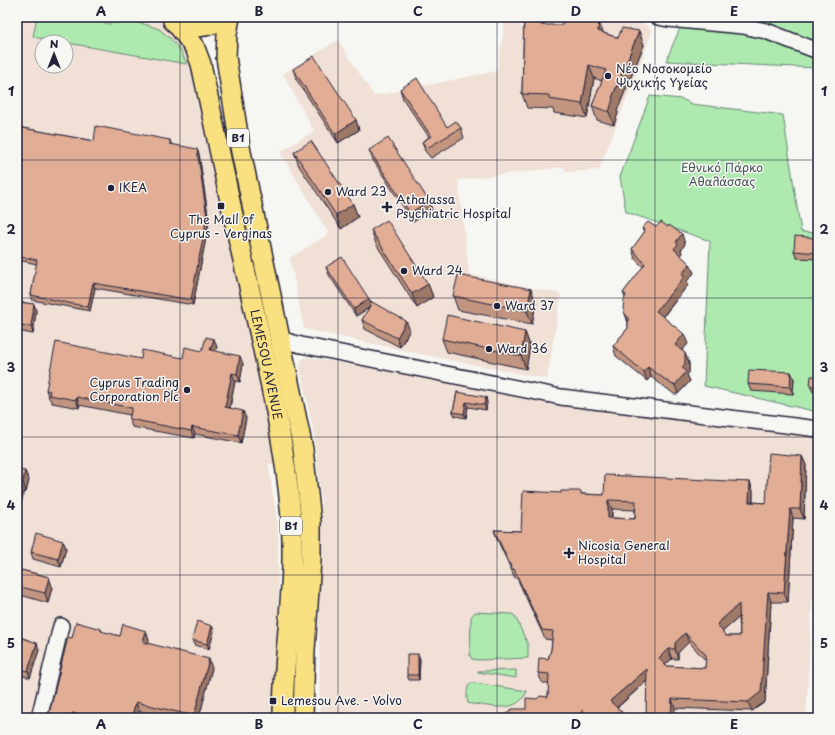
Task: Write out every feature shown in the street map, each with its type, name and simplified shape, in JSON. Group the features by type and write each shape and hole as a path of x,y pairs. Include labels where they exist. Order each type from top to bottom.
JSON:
{"main road":[{"name":"B1","path":"169,19 191,27 207,26 223,17"},
{"name":"LEMESOU AVENUE","path":"230,17 226,44 228,76 241,155 303,449 311,521 311,560 305,650 303,718"},
{"name":"LEMESOU AVENUE","path":"169,19 195,48 201,64 260,336 286,474 291,520 292,560 283,696 283,718"}],"street":[{"path":"658,17 758,29 818,51"},
{"path":"280,339 300,345 560,397 818,429"},
{"path":"39,718 61,626"}],"shaded area":[{"path":"17,17 158,17 168,27 195,70 246,320 267,392 280,466 268,464 278,526 278,718 17,718"},
{"name":"Athalassa Psychiatric Hospital","path":"506,17 619,17 641,23 651,30 651,35 599,170 567,172 564,167 458,180 469,274 561,294 547,379 304,329 290,258 329,234 280,152 314,131 283,74 338,40 374,96 497,71"},
{"name":"Nicosia General Hospital","path":"305,357 397,372 553,405 732,427 818,435 818,599 812,599 806,718 320,718 319,617 322,507 314,434 300,367 301,361"}],"green space":[{"path":"37,17 73,17 109,24 130,20 159,29 170,38 180,50 187,64 74,44 74,34 34,34 33,37"},
{"path":"668,17 818,17 818,68 666,61 683,21"},
{"name":"Εθνικό Πάρκο Αθαλάσσας","path":"650,96 682,99 692,104 783,115 801,232 818,233 818,412 704,386 710,241 626,212 620,177"},
{"path":"475,612 512,614 515,616 528,645 528,658 472,659 470,656 471,617"},
{"path":"516,670 516,678 478,672 478,671"},
{"path":"474,683 527,691 523,698 511,706 496,707 472,704 468,703 467,694 469,684"}],"building":[{"path":"524,17 540,17 541,25 562,25 565,17 599,21 598,31 618,38 622,28 639,31 612,98 609,112 592,106 606,70 589,65 582,104 549,99 549,95 522,94"},
{"path":"314,56 356,120 335,134 293,69"},
{"path":"417,78 447,127 456,121 461,128 427,148 422,142 431,136 400,89"},
{"name":"IKEA","path":"96,126 170,140 170,144 197,149 207,217 191,300 93,283 88,307 31,295 37,260 17,256 17,127 94,141"},
{"path":"388,138 429,201 410,213 369,150"},
{"name":"Ward 23","path":"311,141 353,204 336,215 294,152"},
{"name":"Ward 24","path":"387,220 428,284 412,294 371,230"},
{"path":"648,222 656,227 661,222 668,227 669,225 682,234 676,242 678,244 674,249 690,264 682,274 685,276 656,311 684,334 675,345 685,353 685,364 682,367 686,372 675,385 671,384 648,367 644,372 613,346 628,328 628,317 623,308 626,295 623,293 645,264 632,249 645,231 642,228"},
{"path":"795,236 818,238 818,253 794,251"},
{"path":"342,257 369,299 354,309 326,267"},
{"path":"458,275 531,289 527,311 453,296"},
{"path":"17,302 34,304 31,326 17,325"},
{"path":"372,302 406,321 397,338 362,320"},
{"path":"447,315 525,332 521,356 442,339"},
{"path":"206,337 214,339 210,350 240,356 237,374 232,373 225,407 243,411 238,435 192,427 191,431 129,419 132,408 77,397 76,400 49,395 50,391 46,390 56,342 141,359 142,350 183,358 185,347 202,351"},
{"path":"749,370 791,372 790,387 748,384"},
{"path":"811,376 818,376 818,386 810,386"},
{"path":"457,392 486,397 484,405 466,402 464,414 453,412"},
{"path":"769,453 802,456 800,509 790,509 784,593 768,592 761,692 748,702 672,699 671,718 646,718 647,669 610,701 628,718 589,718 582,710 582,718 501,718 512,709 526,709 526,698 537,699 540,696 548,697 549,674 538,673 539,658 548,659 551,650 553,631 542,630 494,530 521,531 523,491 561,493 561,491 581,491 581,494 604,495 605,475 750,482 749,502 766,503","holes":["608,500 636,501 635,519 608,518","739,604 740,636 726,636 717,624","685,633 706,655 705,668 666,666 659,658 668,649 675,649 675,643"]},
{"path":"17,470 25,471 23,482 21,483 17,497"},
{"path":"36,533 63,541 58,559 31,552"},
{"path":"17,569 49,577 45,593 17,586"},
{"path":"197,621 212,626 207,644 192,640"},
{"path":"76,622 120,636 123,624 146,631 143,642 209,659 194,716 136,702 131,718 91,718 72,713 71,718 48,718 68,637 72,638"},
{"path":"17,636 37,643 28,671 17,668"},
{"path":"407,654 418,654 418,675 407,675"},
{"path":"695,714 698,718 689,718"}],"place":[{"name":"Νέο Νοσοκομείο Ψυχικής Υγείας","path":"608,76"},
{"name":"IKEA","path":"111,188"},
{"name":"Ward 23","path":"328,192"},
{"name":"The Mall of Cyprus - Verginas","path":"221,206"},
{"name":"Athalassa Psychiatric Hospital","path":"387,207"},
{"name":"Ward 24","path":"404,271"},
{"name":"Ward 37","path":"497,306"},
{"name":"Ward 36","path":"489,349"},
{"name":"Cyprus Trading Corporation Plc","path":"187,390"},
{"name":"Nicosia General Hospital","path":"569,553"},
{"name":"Lemesou Ave. - Volvo","path":"273,701"}]}
